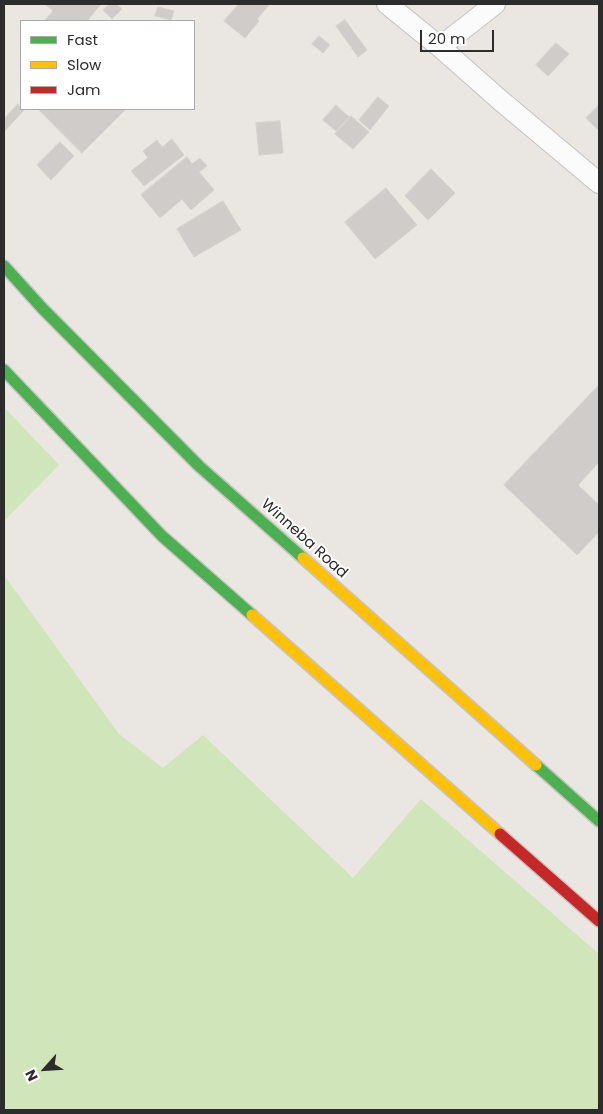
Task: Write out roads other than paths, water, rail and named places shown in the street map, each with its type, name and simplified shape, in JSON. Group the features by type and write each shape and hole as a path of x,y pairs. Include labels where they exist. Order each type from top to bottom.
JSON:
{"highway":[{"name":"Winneba Road","path":"4,266 44,310 199,466 599,821"},
{"path":"4,370 162,536 599,921"}],"street":[{"path":"387,4 440,46 500,100 599,182"},
{"path":"440,46 495,4"}]}
